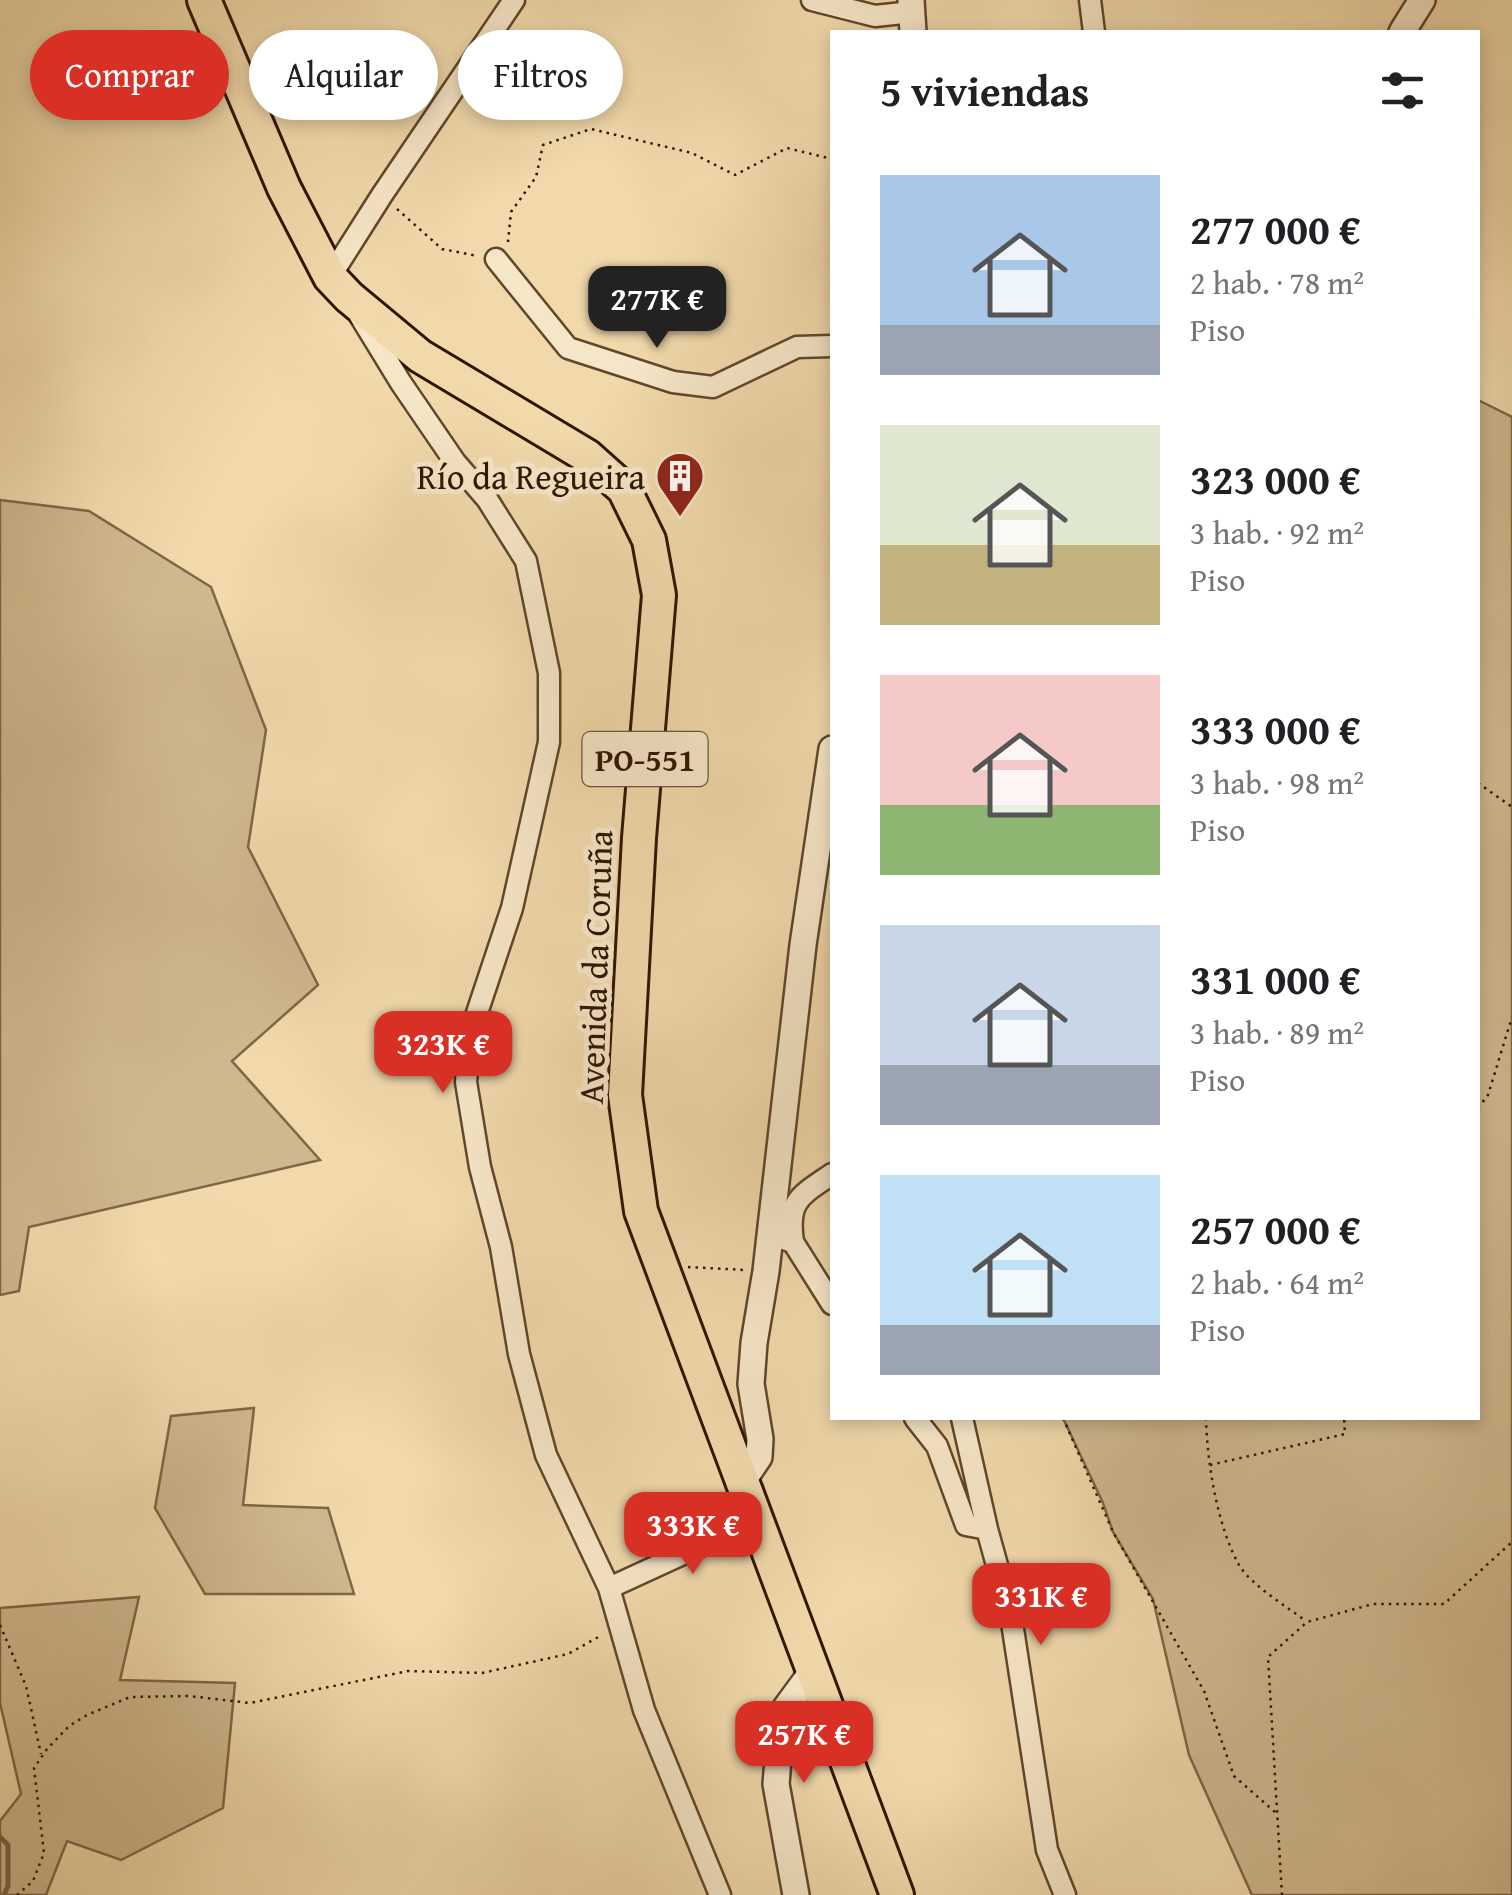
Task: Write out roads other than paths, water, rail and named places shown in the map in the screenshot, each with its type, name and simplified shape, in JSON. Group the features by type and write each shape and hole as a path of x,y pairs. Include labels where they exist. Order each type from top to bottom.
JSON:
{"main road":[{"name":"Avenida da Coruña","path":"208,2 284,188 340,287 420,356 587,456 624,489 650,540 658,595 625,1095 641,1211 748,1475 757,1520 812,1672"},
{"name":"PO-551","path":"812,1672 897,1895"}],"street":[{"path":"514,0 382,194 340,287 412,399 455,462 487,499 526,562 549,673 549,742 512,908 470,1034 466,1082 519,1354 546,1455 609,1588 644,1710 720,1895"},
{"path":"812,0 876,16 912,15"},
{"path":"1090,0 1094,30"},
{"path":"1403,30 1422,0"},
{"path":"496,258 568,348 673,382 713,388 797,347 830,346"},
{"path":"830,763 803,946 782,1238 830,1301"},
{"path":"748,1475 759,1457 760,1438 751,1384 766,1271 798,1197 830,1175"},
{"path":"733,1442 749,1429 755,1414"},
{"path":"917,1420 937,1446 966,1525 986,1529"},
{"path":"962,1420 986,1529 1011,1616 1047,1850 1066,1895"},
{"path":"609,1588 757,1520"},
{"path":"796,1895 776,1784 782,1714 812,1672"}],"waterway":[{"path":"0,1837 8,1845 8,1886 4,1895"}],"place":[{"name":"Río da Regueira","path":"680,518"}]}
